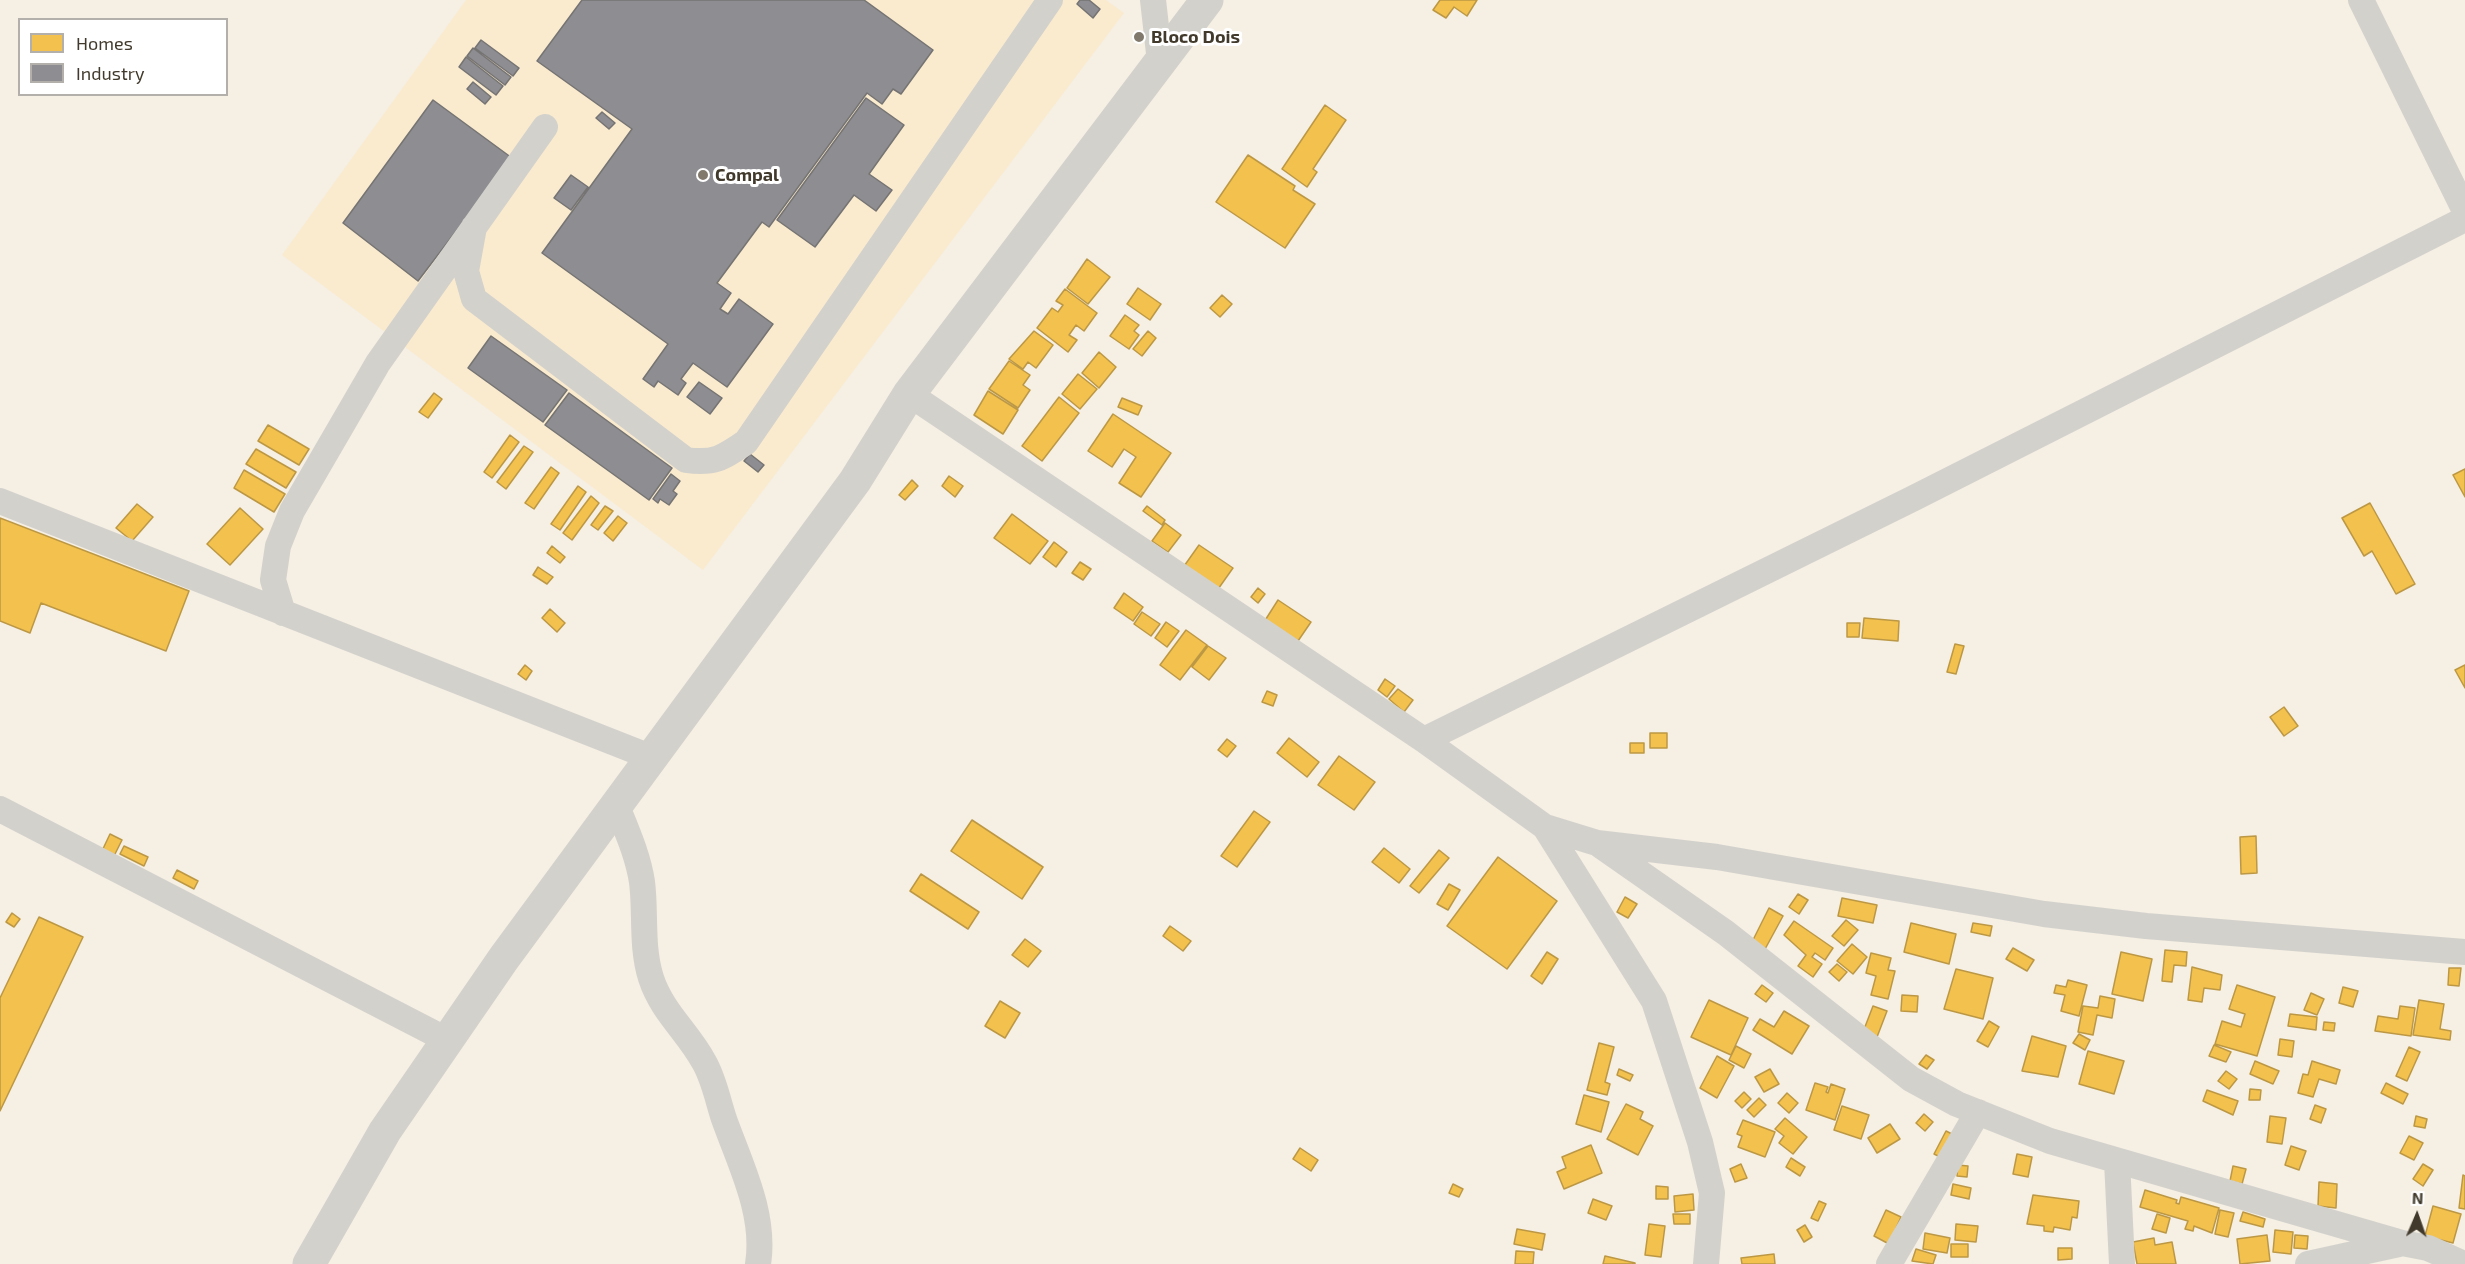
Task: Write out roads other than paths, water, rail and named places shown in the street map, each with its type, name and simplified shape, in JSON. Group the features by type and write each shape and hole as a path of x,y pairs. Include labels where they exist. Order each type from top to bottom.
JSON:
{"main road":[{"path":"309,1264 385,1131 447,1040 616,804 653,758 855,480 909,394 1207,0"}],"street":[{"path":"474,227 466,271 474,299 686,460 706,463 725,456 746,442 1050,0"},
{"path":"1153,0 1160,62"},
{"path":"2361,0 2465,211"},
{"path":"284,613 273,580 278,546 292,511 378,363 545,127"},
{"path":"1424,740 1904,503 2465,219"},
{"path":"909,394 1424,740 1545,827 1598,843 1717,857 2044,914 2169,928 2465,952"},
{"path":"0,501 653,758"},
{"path":"616,804 636,855 642,882 650,976 660,1001 674,1024 705,1063 745,1174 758,1223 760,1251 758,1264"},
{"path":"3,814 447,1040"},
{"path":"1545,827 1654,1001 1701,1142 1712,1193 1706,1264"},
{"path":"1598,843 1726,933 1911,1079 1978,1112 2050,1141 2402,1243 2428,1248 2464,1264"},
{"path":"1889,1264 1978,1112"},
{"path":"2117,1161 2122,1264"},
{"path":"2308,1264 2374,1257 2402,1243"}],"place":[{"name":"Bloco Dois","path":"1139,37"},
{"name":"Compal","path":"703,175"}]}
